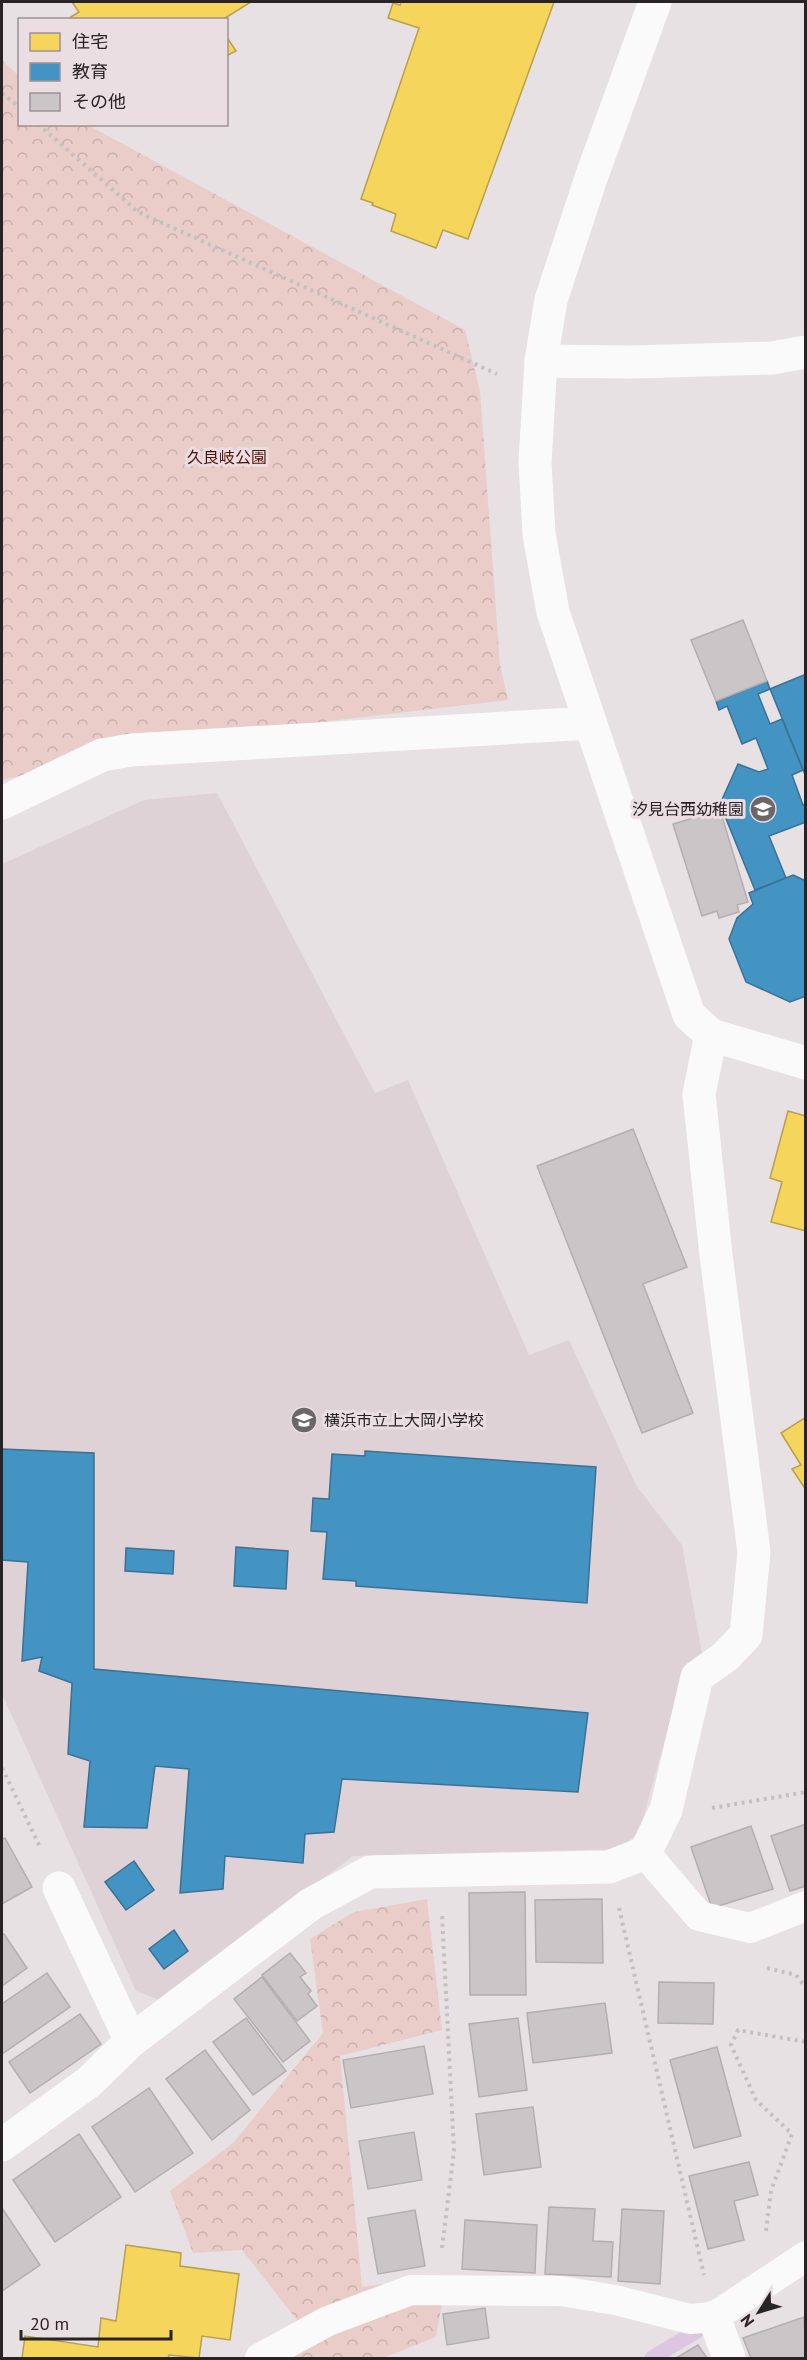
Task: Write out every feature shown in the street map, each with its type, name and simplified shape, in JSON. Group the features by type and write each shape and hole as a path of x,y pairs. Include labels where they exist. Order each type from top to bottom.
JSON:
{"street":[{"path":"655,2 591,178 551,300 541,362 535,462 539,534 553,612 689,1015 711,1035 806,1063"},
{"path":"541,362 760,358 806,352"},
{"path":"2,803 102,755 131,750 590,723"},
{"path":"2,2145 89,2082 131,2041 311,1904 370,1872 609,1867 645,1853 666,1810 697,1677 726,1656 746,1635 754,1552 716,1255 699,1094 711,1035"},
{"path":"59,1888 131,2041"},
{"path":"714,2317 729,2358"}],"lane":[{"path":"645,1853 699,1916 750,1928 806,1906"},
{"path":"260,2358 327,2321 411,2290 561,2290 615,2300 690,2319 714,2317 806,2256"}],"path":[{"path":"2,93 18,106"},
{"path":"40,126 138,212 498,375 541,362"},
{"path":"2,1768 59,1888"},
{"path":"661,1820 737,1803 806,1792"},
{"path":"609,1867 714,2317"},
{"path":"436,2290 454,2151 442,1909"},
{"path":"764,2241 771,2191 792,2134 756,2100 731,2045 738,2030 806,2042"}],"shaded area":[{"name":"横浜市立上大岡小学校","path":"217,793 375,1093 408,1080 529,1355 569,1340 636,1485 682,1545 702,1653 686,1664 639,1833 618,1849 353,1856 162,2001 136,1991 2,1694 2,864 144,800"}],"green space":[{"name":"久良岐公園","path":"2,60 18,75 18,126 90,126 465,330 480,391 500,665 508,700 177,739 2,780"},
{"path":"427,1899 442,2030 340,2056 362,2287 447,2275 436,2337 383,2358 245,2358 297,2320 242,2250 193,2253 170,2191 233,2143 323,2033 310,1939 354,1912"}],"building: 住宅":[{"path":"72,2 251,2 225,18 69,18 79,12"},
{"path":"401,2 554,2 468,239 443,230 436,248 391,231 396,214 361,199 419,28 388,18 393,3 400,5"},
{"path":"228,39 236,51 228,55"},
{"path":"788,1111 806,1116 806,1231 771,1222 782,1182 770,1178"},
{"path":"806,1417 806,1490 792,1469 801,1465 781,1433"},
{"path":"126,2245 181,2253 180,2266 239,2274 230,2340 202,2336 199,2358 169,2355 168,2358 22,2358 25,2336 98,2347 101,2318 116,2321"}],"building: 教育":[{"path":"806,674 806,777 770,689"},
{"path":"767,681 770,689 758,694 770,724 782,719 803,770 792,775 803,805 806,804 806,822 769,836 786,878 755,890 720,804 738,764 759,772 768,769 756,738 742,744 727,706 719,710 716,701"},
{"path":"793,875 806,881 806,996 790,1002 746,982 729,939 737,918 753,904 749,893"},
{"path":"2,1449 94,1453 94,1669 588,1713 578,1792 342,1779 334,1832 305,1834 303,1863 225,1856 223,1889 180,1893 189,1769 155,1766 147,1828 84,1827 90,1761 68,1754 72,1683 39,1671 42,1657 22,1661 28,1562 2,1560"},
{"path":"365,1451 596,1467 587,1603 356,1586 356,1581 323,1579 327,1532 311,1531 313,1498 329,1499 332,1454 365,1456"},
{"path":"236,1547 288,1551 286,1589 234,1586"},
{"path":"126,1548 174,1551 173,1574 125,1571"},
{"path":"134,1861 154,1890 126,1910 105,1882"},
{"path":"174,1930 188,1951 164,1969 149,1949"}],"building: その他":[{"path":"743,620 767,681 716,701 691,640"},
{"path":"720,810 748,902 737,905 739,912 719,918 717,911 702,916 673,824"},
{"path":"633,1129 687,1267 643,1284 693,1413 642,1433 537,1166"},
{"path":"806,1824 806,1886 790,1891 771,1836"},
{"path":"751,1826 773,1889 712,1908 691,1847"},
{"path":"5,1838 32,1887 2,1904 2,1840"},
{"path":"525,1892 526,1995 470,1995 469,1893"},
{"path":"602,1899 603,1963 536,1962 535,1900"},
{"path":"4,1934 27,1968 2,1986 2,1935"},
{"path":"290,1953 306,1973 300,1977 311,1991 308,1994 317,2006 297,2021 262,1975"},
{"path":"47,1973 70,2007 2,2054 2,2004"},
{"path":"262,1977 310,2041 283,2062 234,1999"},
{"path":"659,1982 714,1983 713,2024 658,2023"},
{"path":"605,2003 612,2053 533,2063 527,2013"},
{"path":"80,2014 101,2044 30,2093 9,2062"},
{"path":"246,2018 286,2071 253,2095 213,2042"},
{"path":"518,2018 527,2090 479,2097 469,2024"},
{"path":"424,2046 433,2094 351,2108 343,2060"},
{"path":"717,2047 741,2136 694,2148 670,2060"},
{"path":"205,2050 250,2110 212,2140 166,2079"},
{"path":"149,2088 193,2153 135,2192 92,2127"},
{"path":"533,2107 541,2167 484,2175 476,2114"},
{"path":"414,2132 422,2180 368,2189 359,2141"},
{"path":"79,2134 121,2197 55,2242 13,2180"},
{"path":"749,2162 758,2195 734,2201 744,2240 708,2249 689,2176"},
{"path":"549,2207 595,2209 593,2241 613,2242 611,2277 545,2274"},
{"path":"2,2208 40,2265 2,2291"},
{"path":"622,2209 664,2211 660,2284 618,2281"},
{"path":"415,2210 425,2266 378,2274 368,2218"},
{"path":"465,2220 537,2225 535,2273 462,2269"},
{"path":"485,2308 489,2338 447,2345 443,2314"},
{"path":"804,2317 806,2358 751,2358 743,2338"},
{"path":"698,2345 707,2358 676,2358"}],"waterway":[{"path":"652,2358 697,2331"}],"place":[{"name":"汐見台西幼稚園","path":"763,809"},
{"name":"横浜市立上大岡小学校","path":"304,1420"}]}
